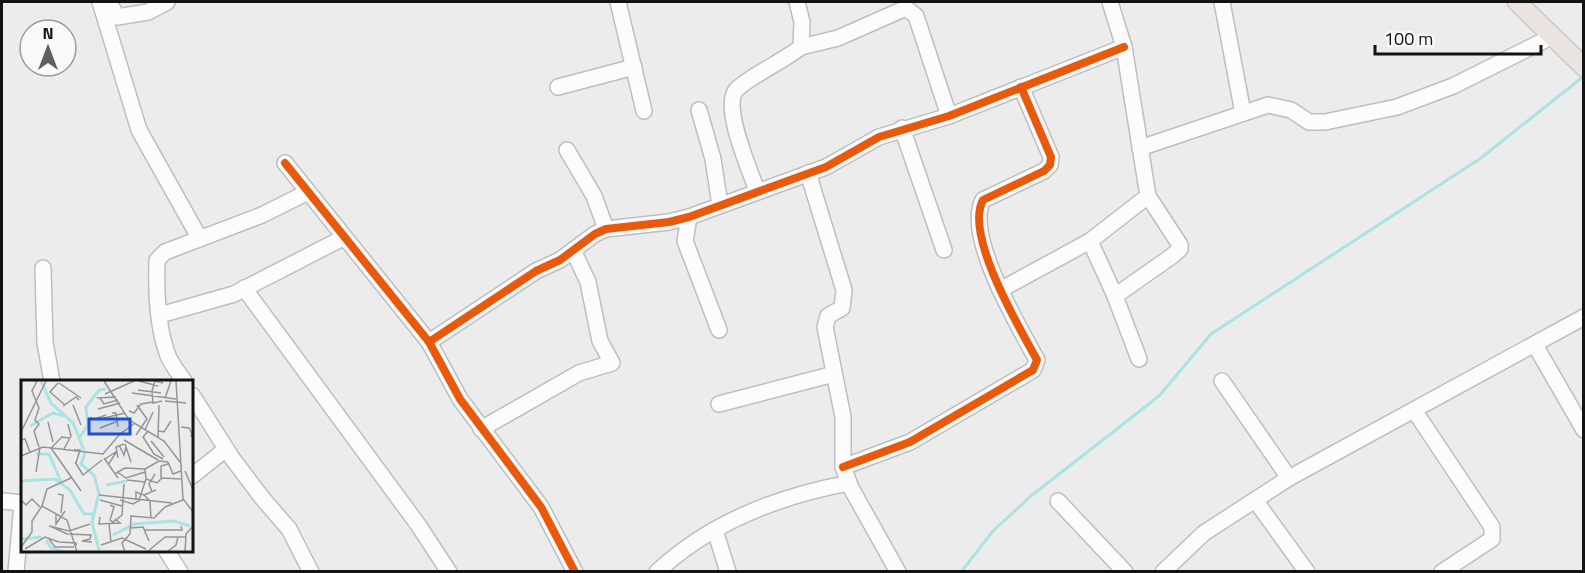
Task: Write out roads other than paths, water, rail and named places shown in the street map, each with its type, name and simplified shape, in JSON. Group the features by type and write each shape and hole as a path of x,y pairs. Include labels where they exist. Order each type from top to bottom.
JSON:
{"main road":[{"path":"1517,2 1584,67"}],"street":[{"path":"100,2 139,130 200,239"},
{"path":"109,2 117,17 148,12 167,2"},
{"path":"618,2 644,111"},
{"path":"798,2 802,22 801,47"},
{"path":"1110,2 1124,47 1148,196 1176,238 1180,249 1115,296"},
{"path":"1222,2 1243,113"},
{"path":"757,191 733,119 731,104 736,90 801,47 838,38 897,6 906,8 916,16 949,116"},
{"path":"1140,148 1268,105 1280,106 1309,122 1325,122 1397,107 1453,86 1551,37"},
{"path":"429,342 536,271 561,260 573,249 606,229 669,222 689,217 826,167 879,137 902,128 949,116 1124,47"},
{"path":"558,87 634,67"},
{"path":"843,467 910,442 1033,370 1037,360 992,274 978,218 983,200 1044,171 1050,165 1051,157 1021,87"},
{"path":"699,110 713,159 720,205"},
{"path":"902,128 944,250"},
{"path":"567,150 594,196 606,229"},
{"path":"285,163 306,193 429,342 460,399 541,507 575,572"},
{"path":"808,173 844,290 842,308 828,316 825,327 843,417 843,467 849,483 898,572"},
{"path":"183,380 167,355 156,280 157,260 165,252 262,215 306,193"},
{"path":"1000,290 1090,241 1148,196"},
{"path":"689,217 685,242 719,330"},
{"path":"160,315 244,288 343,238"},
{"path":"1090,241 1115,296 1139,359"},
{"path":"481,429 579,374 612,363 600,341 588,282 573,249"},
{"path":"44,268 45,343 52,380"},
{"path":"244,288 412,516 449,572"},
{"path":"1167,570 1204,533 1288,478 1584,318"},
{"path":"1535,345 1584,430"},
{"path":"719,405 834,374"},
{"path":"1222,381 1288,478"},
{"path":"194,398 262,499 290,529 311,572"},
{"path":"1414,410 1492,527 1492,538 1452,569"},
{"path":"194,474 226,448"},
{"path":"657,572 676,554 754,510 818,489 849,483"},
{"path":"1255,500 1307,572"},
{"path":"2,501 21,504"},
{"path":"1058,501 1125,572"},
{"path":"11,568 21,510"},
{"path":"715,530 728,572"},
{"path":"167,552 180,572"}],"waterway":[{"path":"961,572 993,531 1031,496 1159,396 1211,334 1481,158 1584,76"}]}
